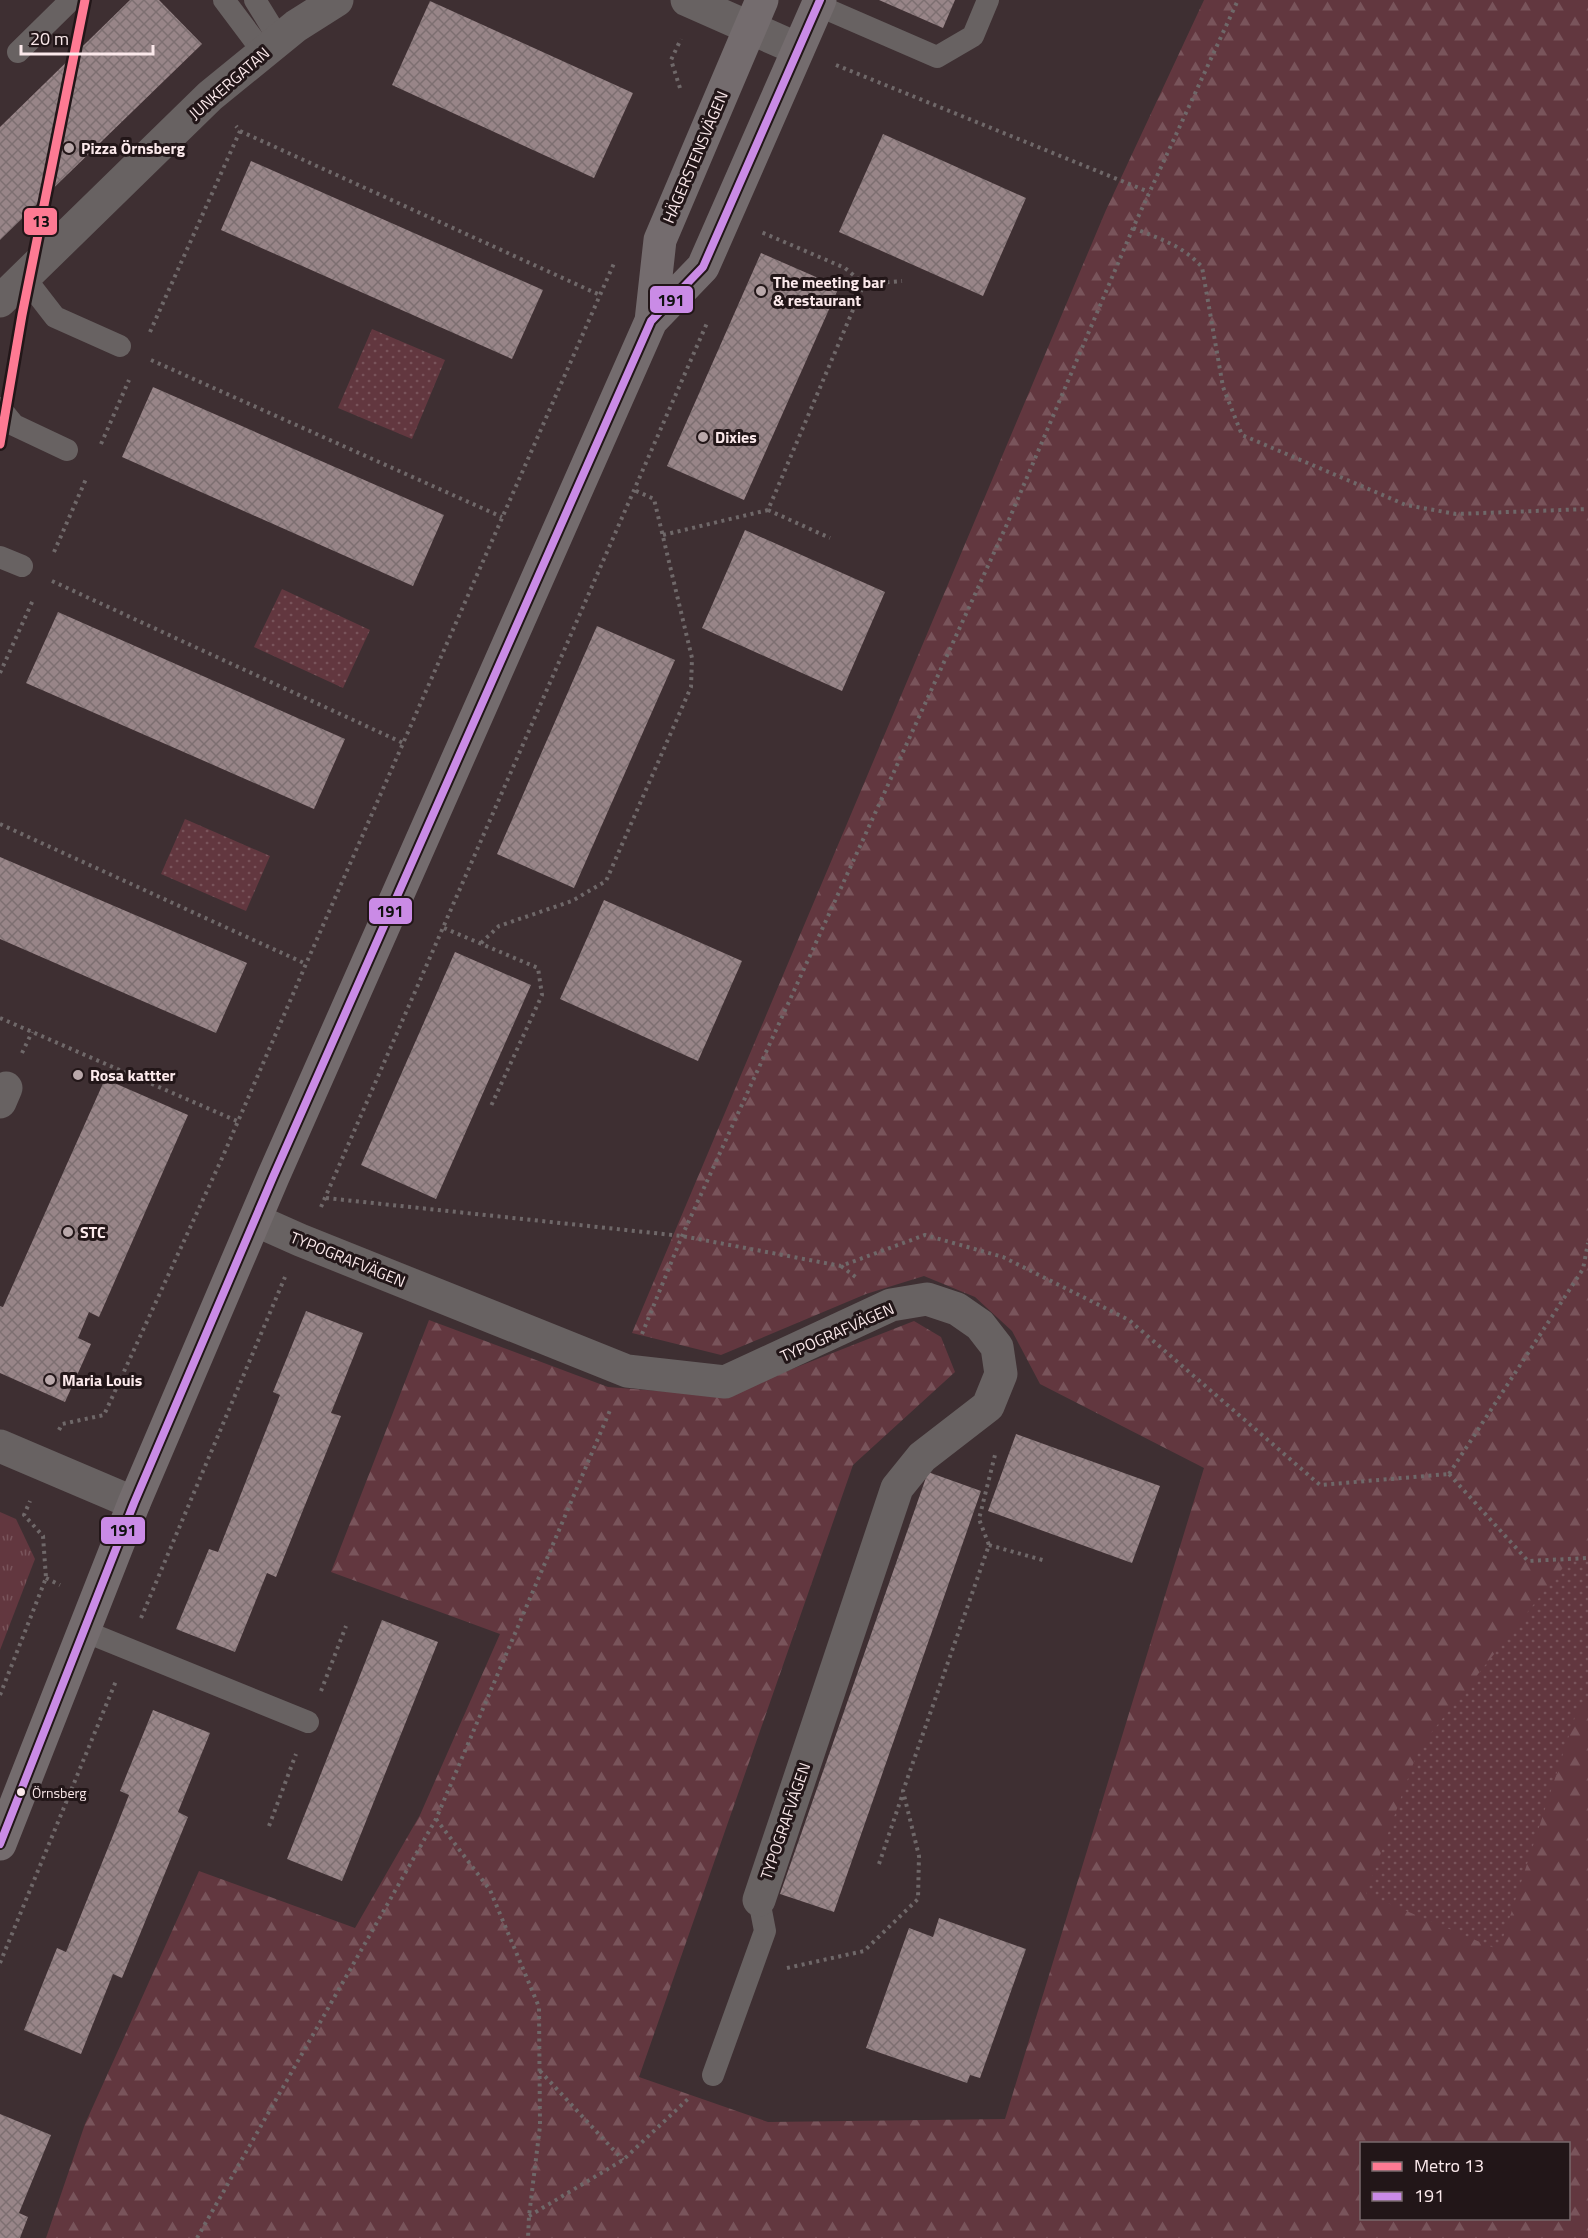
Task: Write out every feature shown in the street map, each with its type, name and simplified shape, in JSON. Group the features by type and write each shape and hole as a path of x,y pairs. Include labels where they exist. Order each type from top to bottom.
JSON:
{"street":[{"name":"JUNKERGATAN","path":"0,301 210,96 271,46 337,0"},
{"path":"691,2 756,14 798,49"},
{"name":"HÄGERSTENSVÄGEN","path":"651,321 703,267 818,3"},
{"name":"HÄGERSTENSVÄGEN","path":"0,1844 134,1503 255,1220 651,321 660,240 756,14"},
{"name":"TYPOGRAFVÄGEN","path":"255,1220 627,1371 725,1382 891,1305 927,1299 957,1309 980,1325 997,1347 1001,1374 988,1406 922,1457 897,1488 759,1900"},
{"path":"0,1446 134,1503"}],"lane":[{"path":"18,52 70,0"},
{"path":"224,0 271,46"},
{"path":"255,0 271,46"},
{"path":"818,3 851,20 937,57 973,36 988,0"},
{"path":"24,278 55,317 120,346"},
{"path":"0,408 14,425 68,450"},
{"path":"0,557 21,566"},
{"path":"84,1631 308,1722"},
{"path":"714,2075 765,1930 759,1900"}],"path":[{"path":"197,2238 436,1819 627,1371 682,1236 1008,522 1133,228 1238,0"},
{"path":"681,94 671,60 691,2"},
{"path":"851,20 831,63 1149,192"},
{"path":"240,131 600,295"},
{"path":"1133,228 1189,253 1202,267 1223,387 1242,435 1406,506 1456,514 1588,509"},
{"path":"755,229 845,268 864,284 902,281"},
{"path":"0,1695 46,1578 43,1536 24,1515 62,1424 104,1415 223,1156 619,253"},
{"path":"768,510 864,284"},
{"path":"0,1963 300,1240 326,1198 708,321"},
{"path":"120,346 502,518"},
{"path":"481,943 499,926 572,901 606,881 691,687 692,658 654,499 634,490"},
{"path":"663,535 768,510 830,538"},
{"path":"21,566 403,743"},
{"path":"0,824 306,964"},
{"path":"444,927 538,968 542,995 491,1106"},
{"path":"0,1018 237,1121"},
{"path":"1449,1474 1583,1269 1588,1243"},
{"path":"879,1863 989,1545 979,1519 997,1447 988,1406"},
{"path":"1320,1485 1449,1474"},
{"path":"1449,1474 1527,1561 1588,1558"},
{"path":"989,1545 1046,1560"},
{"path":"748,1977 864,1951 918,1899 919,1856 903,1791"},
{"path":"436,1819 490,1890 539,2007 540,2126 528,2238"},
{"path":"540,2071 623,2160"},
{"path":"529,2216 623,2160 714,2075"}],"green space":[{"path":"1204,0 1588,0 1588,2238 46,2238 85,2124 199,1871 355,1928 420,1815 500,1634 331,1572 429,1320 608,1387 723,1396 914,1321 941,1337 955,1372 853,1465 639,2077 768,2122 1005,2119 1204,1468 1040,1384 1012,1331 975,1297 924,1276 866,1294 721,1355 632,1333 1106,210"},
{"path":"372,329 445,360 412,439 338,408"},
{"path":"282,589 370,630 343,688 254,647"},
{"path":"185,819 270,856 246,911 161,874"},
{"path":"0,1512 16,1519 35,1559 0,1650"},
{"path":"1588,1558 1588,1696 1575,1717 1499,1950 1366,1894 1419,1748 1570,1559"}],"building":[{"path":"130,0 159,0 202,44 0,240 0,127"},
{"path":"879,0 955,0 943,28"},
{"path":"430,1 633,93 594,178 392,85"},
{"path":"883,134 1026,198 983,296 839,232"},
{"path":"251,161 543,290 512,359 221,230"},
{"path":"761,253 839,287 744,500 667,466"},
{"path":"153,387 444,515 413,586 122,457"},
{"path":"745,530 885,592 842,691 702,628"},
{"path":"58,612 345,739 314,809 26,683"},
{"path":"597,626 675,660 574,888 497,854"},
{"path":"0,857 247,963 216,1033 0,939"},
{"path":"604,900 742,961 698,1061 560,999"},
{"path":"455,952 531,985 436,1199 361,1165"},
{"path":"105,1079 188,1115 99,1317 89,1312 78,1338 91,1344 65,1402 0,1373 0,1306 3,1307"},
{"path":"306,1311 363,1333 331,1413 341,1416 276,1577 267,1573 235,1652 176,1629 209,1549 218,1552 280,1395 273,1392"},
{"path":"1016,1434 1160,1486 1132,1563 988,1511"},
{"path":"928,1472 981,1491 834,1912 780,1894"},
{"path":"382,1620 438,1642 342,1881 287,1859"},
{"path":"153,1710 210,1733 178,1812 188,1817 122,1978 113,1974 81,2054 24,2030 57,1948 66,1952 114,1833 129,1795 120,1791"},
{"path":"939,1918 1026,1949 980,2078 970,2075 967,2083 866,2048 909,1928 933,1937"},
{"path":"0,2114 51,2135 19,2213 28,2217 20,2238 0,2238"}],"metro line":[{"name":"13","path":"0,444 22,315 85,0"}],"transit line":[{"name":"191","path":"0,1844 134,1503 273,1177 651,321 703,267 820,0"}],"place":[{"name":"Pizza Örnsberg","path":"69,148"},
{"name":"The meeting bar & restaurant","path":"761,291"},
{"name":"Dixies","path":"703,437"},
{"name":"Rosa kattter","path":"78,1075"},
{"name":"STC","path":"68,1232"},
{"name":"Maria Louis","path":"50,1380"},
{"name":"Örnsberg","path":"21,1792"}]}
